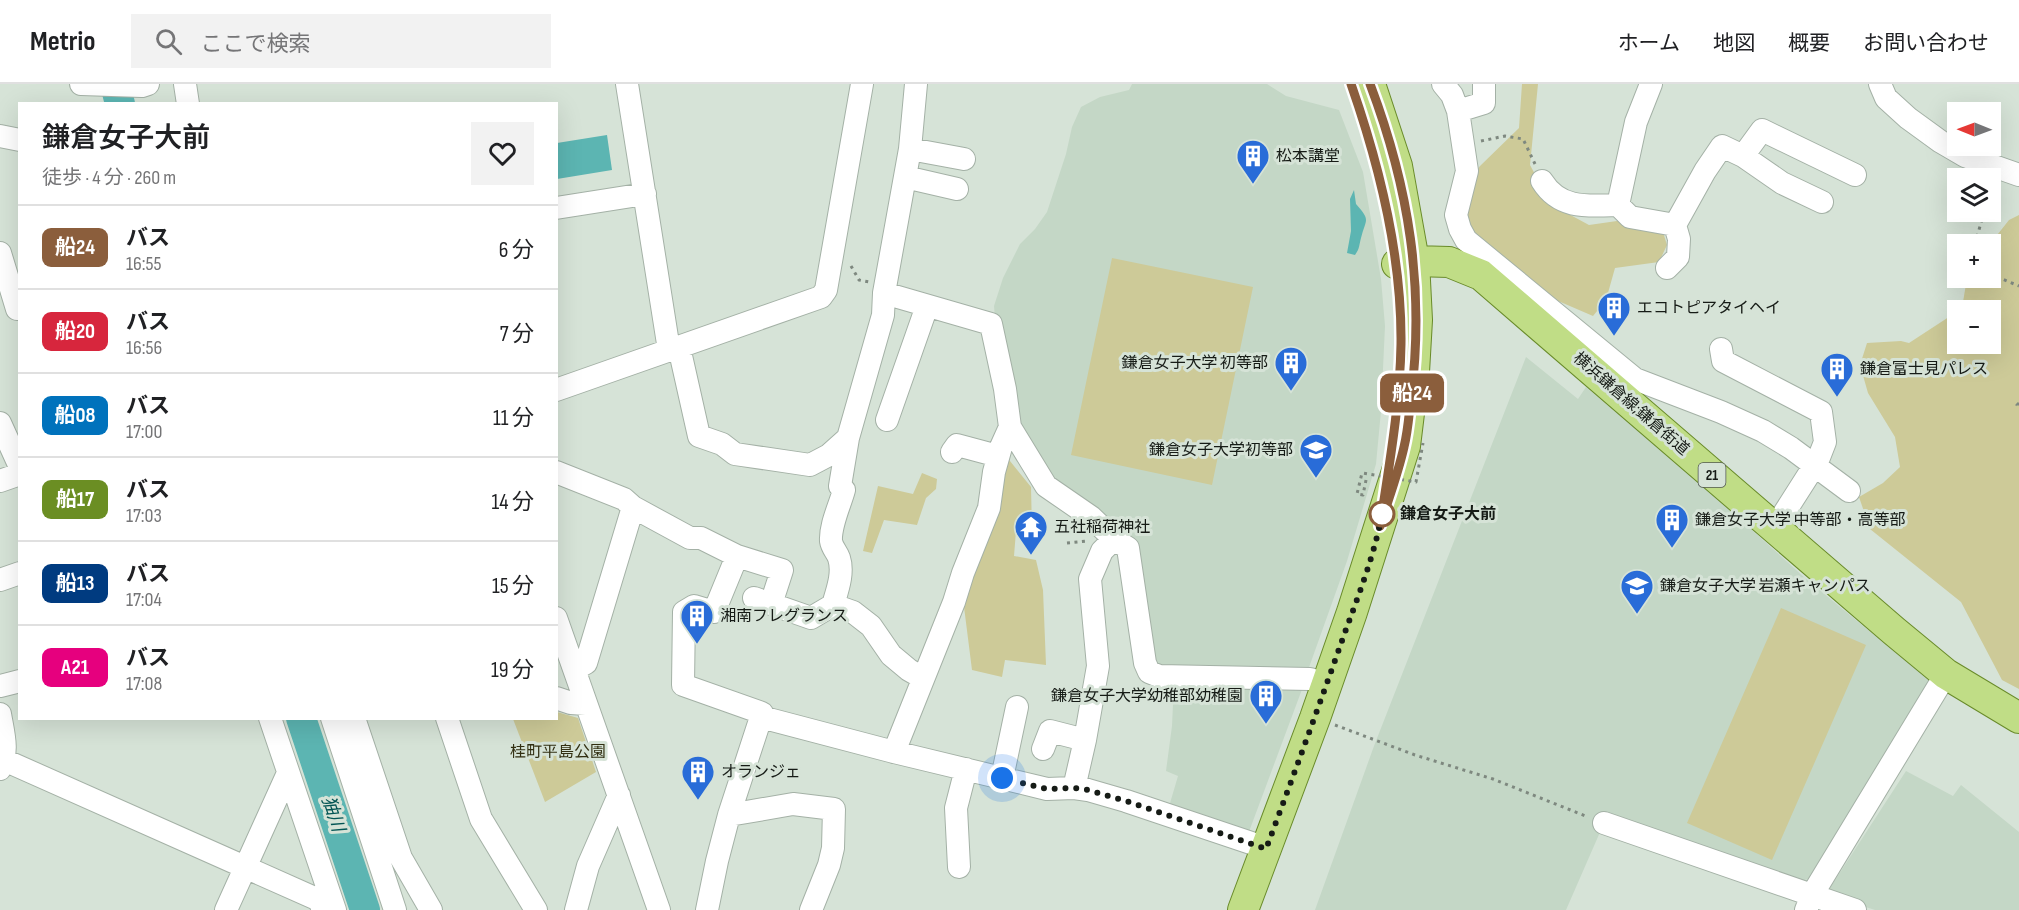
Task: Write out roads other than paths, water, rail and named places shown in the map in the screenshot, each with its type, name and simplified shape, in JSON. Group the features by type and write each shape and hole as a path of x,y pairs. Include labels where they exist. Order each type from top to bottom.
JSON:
{"main road":[{"path":"1351,84 1406,262"},
{"path":"1244,910 1327,684 1405,446 1414,372 1417,320 1406,262 1397,166 1370,84"},
{"name":"横浜鎌倉線;鎌倉街道","path":"1406,262 1449,262 1482,275 1519,306 1640,395 1774,529 1946,674 2019,718"}],"street":[{"path":"185,84 188,102"},
{"path":"627,84 674,348 699,436 722,444 735,454 810,465 829,455 848,438"},
{"path":"558,389 821,297 826,290 862,84"},
{"path":"558,473 624,499 633,507 690,538 700,538 737,556 782,570 763,601 811,618 833,605 840,583 840,568 839,558 831,543 832,535 844,490 840,486 848,438 883,315 884,290 910,149 916,84"},
{"path":"1443,84 1452,95 1458,111 1467,171 1456,215 1466,240 1635,379 1640,395 1763,431 1791,448 1849,491"},
{"path":"1458,111 1484,103 1484,84"},
{"path":"1618,205 1636,122 1651,84"},
{"path":"1880,84 1886,98 1908,118 1941,142 1965,156 2019,175"},
{"path":"86,88 147,89"},
{"path":"1743,156 1762,130 1855,175"},
{"path":"0,136 18,140"},
{"path":"1667,268 1678,258 1679,239 1675,225 1705,171 1722,146 1743,156 1782,183 1822,202"},
{"path":"910,149 964,159"},
{"path":"905,177 957,189"},
{"path":"1542,181 1552,193 1581,207 1618,205 1630,217 1675,225"},
{"path":"558,208 645,194"},
{"path":"0,253 12,310"},
{"path":"884,290 927,306 991,324 1005,389 1010,427 1046,486 1091,517 1114,539 1128,548 1145,663 1149,672 1159,676 1310,679 1327,684"},
{"path":"887,420 927,306"},
{"path":"1721,349 1723,361 1821,412 1825,442 1814,466 1774,529"},
{"path":"0,423 18,463"},
{"path":"894,753 989,508 1000,447 1010,427"},
{"path":"952,452 957,445 998,456"},
{"path":"0,481 18,475"},
{"path":"575,669 586,663 633,507"},
{"path":"1074,788 1098,666 1090,579 1102,551 1114,539"},
{"path":"707,910 729,815 762,713 683,685 684,612 694,606 714,612 737,556"},
{"path":"0,580 18,574"},
{"path":"833,605 853,612 871,626 891,655 923,678"},
{"path":"558,623 659,910"},
{"path":"1809,903 1946,674"},
{"path":"0,687 18,682"},
{"path":"558,699 571,703 586,704"},
{"path":"1002,778 1017,707"},
{"path":"0,714 4,739 2,764 320,900 323,910"},
{"path":"760,717 894,753 1047,789 1074,788 1126,801 1266,849"},
{"path":"271,720 335,910"},
{"path":"333,720 395,910"},
{"path":"355,720 402,858 431,910"},
{"path":"448,720 481,819 536,910"},
{"path":"1043,749 1050,731 1085,740"},
{"path":"959,867 956,808 966,769"},
{"path":"226,910 288,773"},
{"path":"576,910 588,866 619,795"},
{"path":"729,815 792,804 834,809 833,848 811,910"},
{"path":"1604,823 1809,903 1855,910"}],"water":[{"path":"607,135 612,170 558,179 558,143"},
{"path":"1354,190 1356,204 1366,220 1355,255 1347,253 1351,231 1350,199"}],"waterway":[{"name":"㹨川","path":"115,84 120,102"},
{"name":"㹨川","path":"302,720 365,910"}],"place":[{"name":"松本講堂","path":"1253,185"},
{"name":"エコトピアタイヘイ","path":"1614,337"},
{"name":"鎌倉女子大学 初等部","path":"1291,392"},
{"name":"鎌倉富士見パレス","path":"1837,398"},
{"name":"鎌倉女子大学初等部","path":"1316,479"},
{"name":"鎌倉女子大前","path":"1382,514"},
{"name":"鎌倉女子大学 中等部・高等部","path":"1672,549"},
{"name":"五社稲荷神社","path":"1031,556"},
{"name":"鎌倉女子大学 岩瀬キャンパス","path":"1637,615"},
{"name":"湘南フレグランス","path":"697,645"},
{"name":"鎌倉女子大学幼稚部幼稚園","path":"1266,725"},
{"name":"オランジェ","path":"698,801"}],"park label":[{"name":"桂町平島公園","path":"558,752"}]}
